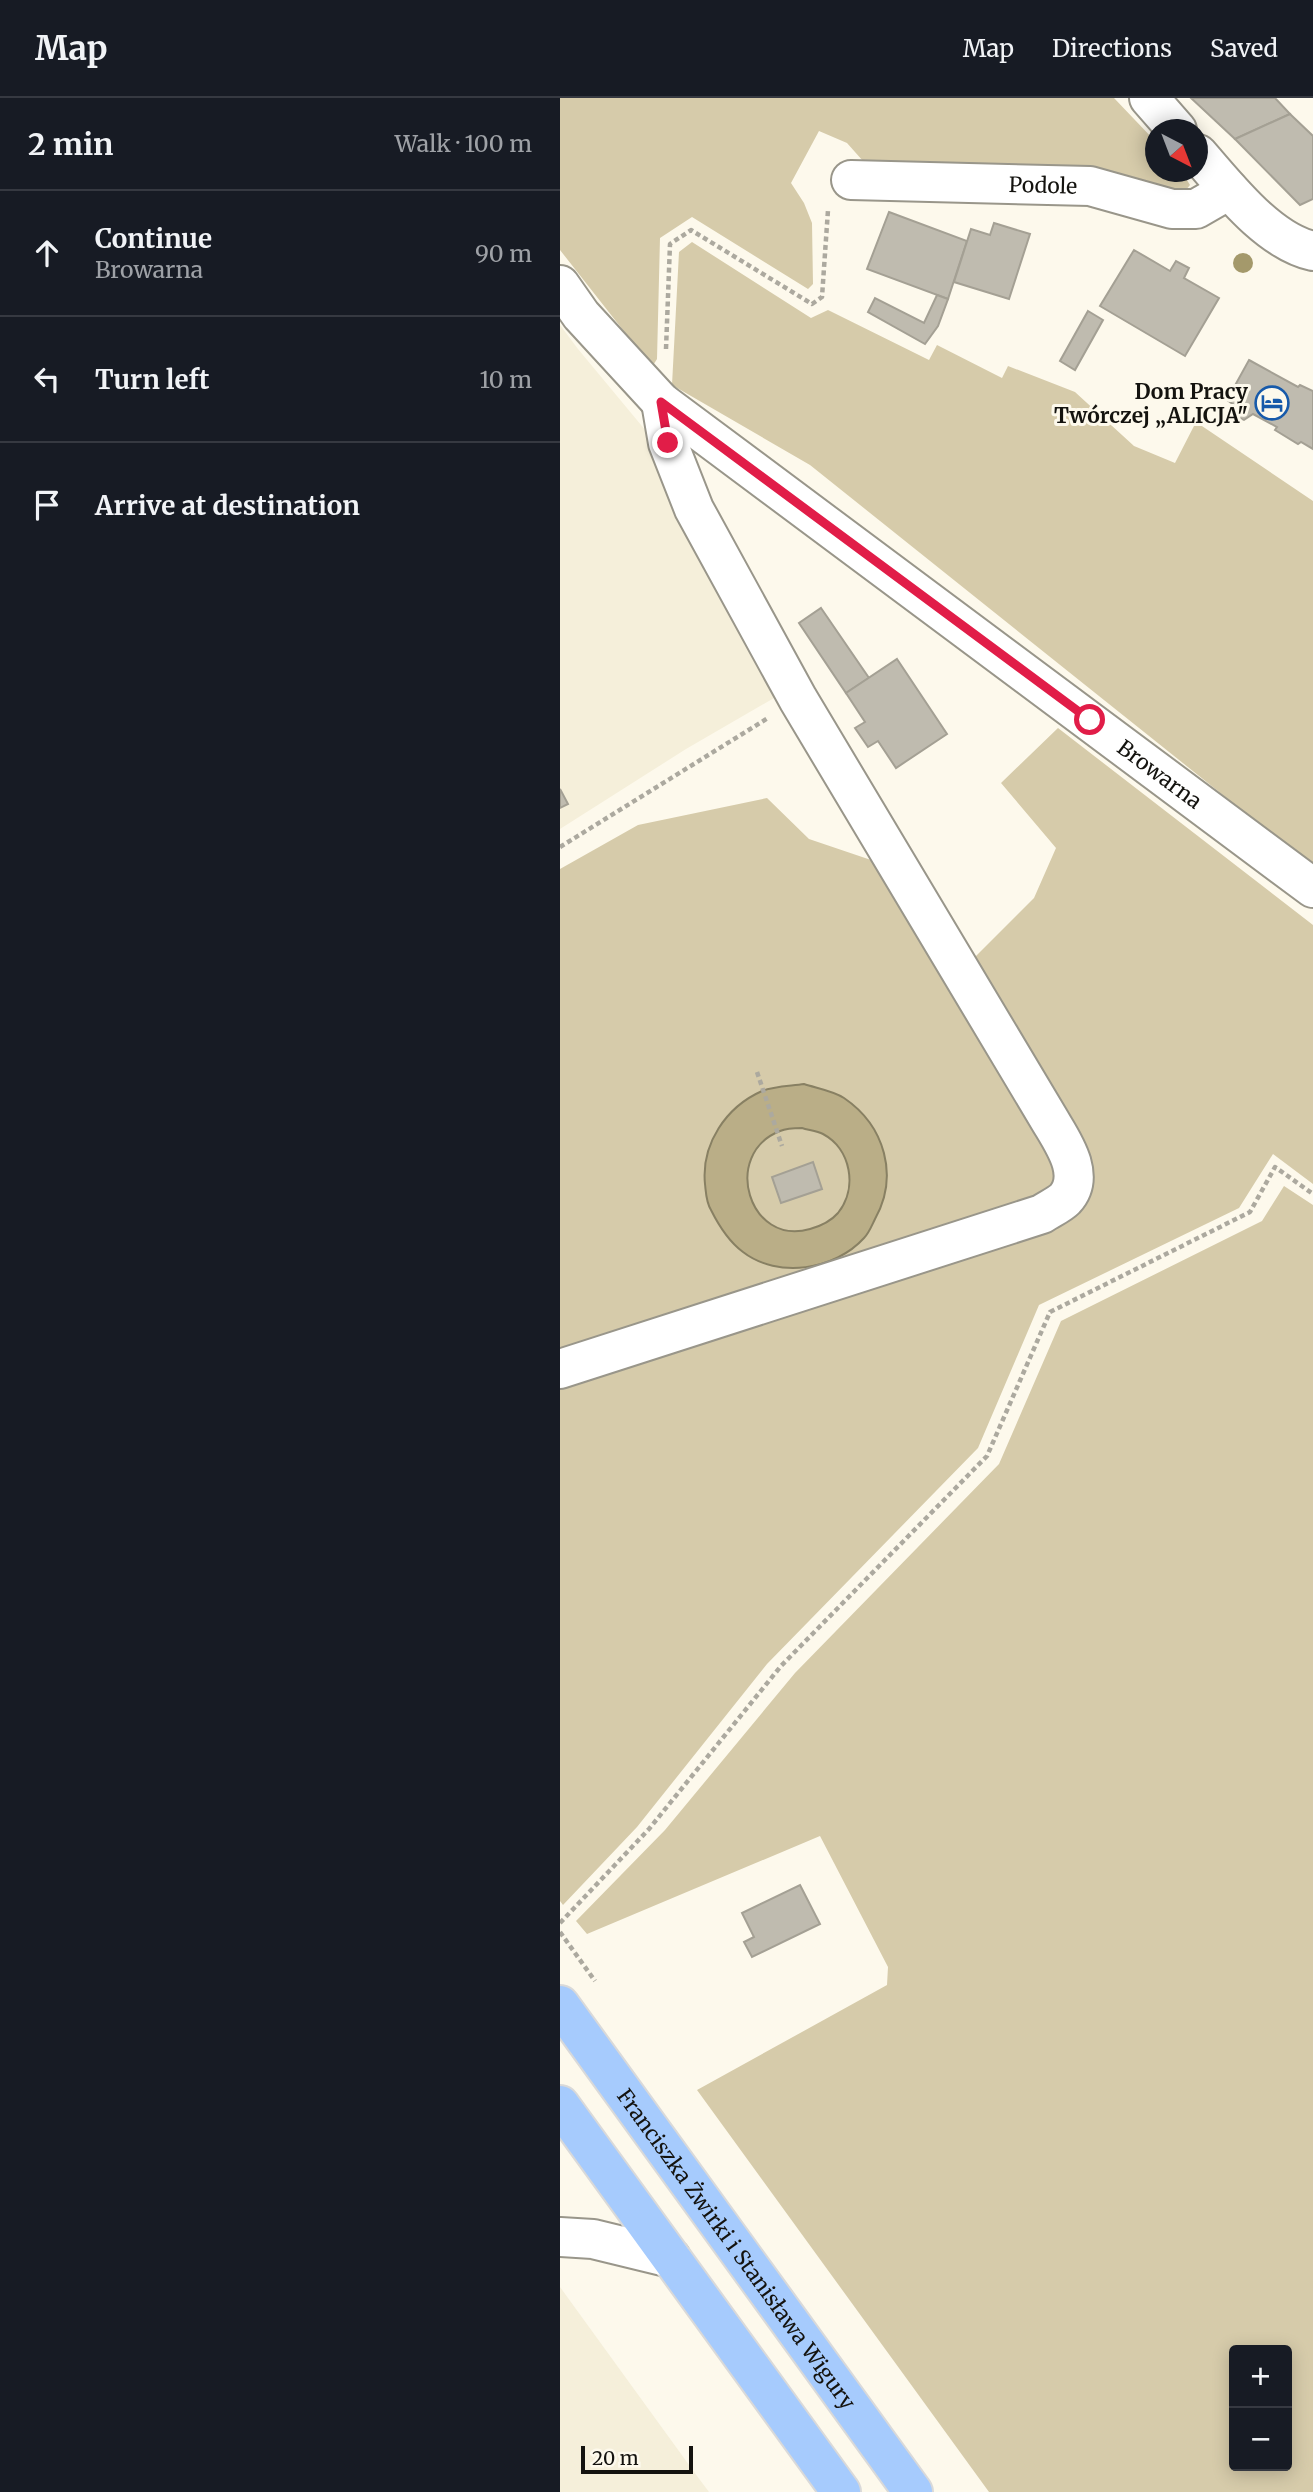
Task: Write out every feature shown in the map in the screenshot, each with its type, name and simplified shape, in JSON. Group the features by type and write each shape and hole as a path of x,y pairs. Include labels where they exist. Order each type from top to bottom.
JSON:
{"main road":[{"name":"Franciszka Żwirki i Stanisława Wigury","path":"560,2005 913,2492"},
{"path":"560,2105 841,2492"}],"street":[{"path":"1149,98 1167,119"},
{"path":"1208,166 1229,190 1272,230 1290,244 1313,251"},
{"name":"Podole","path":"851,180 1090,187 1172,209 1196,209 1229,190"},
{"name":"Browarna","path":"560,285 581,314 661,402 1313,888"},
{"path":"560,1369 1042,1214 1065,1199 1074,1182 1070,1156 798,699 694,509 668,443 661,402"},
{"path":"560,2237 593,2239 671,2258"}],"path":[{"path":"661,402 666,369 670,244 691,230 812,304 822,297 827,211"},
{"path":"560,846 798,699"},
{"path":"757,1072 782,1146"},
{"path":"560,1923 649,1829 781,1666 987,1456 1050,1312 1250,1212 1275,1167 1313,1194"},
{"path":"560,1931 594,1981"}],"shaded area":[{"path":"560,98 1114,98 1145,131 1145,182 1188,182 1190,185 1185,191 1077,169 863,161 847,143 819,131 791,183 804,203 812,223 813,284 808,289 692,217 660,238 657,359 652,367 560,250"},
{"path":"692,242 811,318 828,310 929,360 937,345 1002,378 1008,366 1075,392 1134,446 1175,463 1196,422 1313,501 1313,867 810,465 672,385 679,252"},
{"path":"560,325 651,437 781,694 686,749 560,829"},
{"path":"1058,728 1313,925 1313,1184 1273,1154 1239,1208 1039,1305 978,1448 767,1664 637,1827 563,1905 560,1901 560,869 638,825 767,798 809,839 871,860 901,842 970,962 1034,898 1056,848 1001,783"},
{"path":"804,1084 844,1098 870,1123 884,1153 886,1186 882,1203 870,1229 852,1249 822,1264 789,1268 773,1266 743,1252 728,1238 717,1222 706,1197 707,1155 718,1128 749,1098 777,1087","holes":["802,1128 823,1134 840,1149 848,1170 848,1192 838,1213 829,1221 810,1229 789,1231 771,1225 758,1212 750,1195 747,1177 751,1159 762,1143 780,1131"]},
{"path":"1284,1186 1313,1205 1313,2492 989,2492 697,2090 887,1985 888,1967 820,1836 587,1934 576,1921 665,1830 795,1673 999,1464 1061,1321 1262,1221"},
{"path":"560,2287 697,2476 709,2492 560,2492"}],"building":[{"path":"1191,98 1275,98 1290,114 1235,139"},
{"path":"1290,114 1313,136 1313,199 1300,205 1235,139"},
{"path":"889,212 967,241 948,299 867,269"},
{"path":"994,223 1030,234 1009,299 954,282 971,229 990,235"},
{"path":"1134,250 1170,271 1176,261 1189,268 1184,278 1219,298 1185,356 1100,306"},
{"path":"937,295 948,299 938,326 925,344 868,312 875,298 924,323"},
{"path":"1088,311 1103,320 1075,370 1060,361"},
{"name":"Dom Pracy Twórczej „ALICJA\"","path":"1249,360 1298,387 1300,385 1313,391 1313,449 1301,442 1298,444 1275,430 1277,427 1253,414 1244,420 1234,416 1234,405 1227,400"},
{"path":"821,608 869,678 846,693 799,623"},
{"path":"897,659 947,734 896,768 878,741 868,747 855,728 865,722 846,693"},
{"path":"560,789 568,804 560,808"},
{"path":"813,1162 822,1189 781,1203 772,1177"},
{"path":"800,1885 820,1924 752,1957 744,1942 754,1937 742,1913"}],"place":[{"name":"Dom Pracy Twórczej „ALICJA\"","path":"1272,403"}],"route":[{"path":"668,443 661,402 1090,720"}]}
